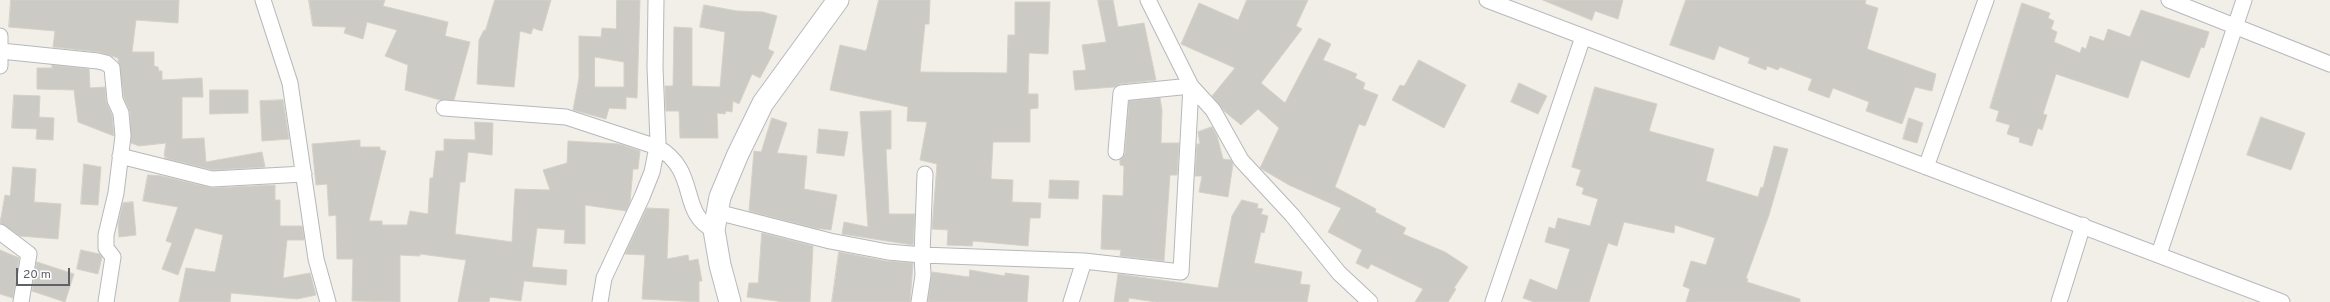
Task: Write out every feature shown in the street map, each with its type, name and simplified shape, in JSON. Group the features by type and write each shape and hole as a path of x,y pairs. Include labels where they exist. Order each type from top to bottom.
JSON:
{"street":[{"path":"263,0 290,83 316,259 328,302"},
{"path":"600,302 604,278 642,197 652,172 657,147 655,67 656,0"},
{"path":"730,302 720,265 716,221 720,197 738,154 763,103 838,0"},
{"path":"1148,0 1192,86 1213,110 1241,160 1292,215 1339,273 1370,302"},
{"path":"1487,0 2083,225 2282,302"},
{"path":"1926,167 1986,0"},
{"path":"2169,0 2330,64"},
{"path":"2159,254 2244,0"},
{"path":"0,36 0,59 98,61 110,65 113,71 115,100 121,114 123,136 116,193 106,235 106,248 113,257 106,302"},
{"path":"1493,302 1583,37"},
{"path":"444,108 566,117 657,147 669,154 679,164 686,179 697,218 704,226 716,221 922,255 1084,262 1181,272 1192,86"},
{"path":"1116,152 1121,93 1192,86"},
{"path":"120,156 212,179 304,174"},
{"path":"919,302 923,275 922,255 925,174"},
{"path":"2059,302 2083,225"},
{"path":"0,232 29,254 21,302"},
{"path":"1071,302 1084,262"}],"building":[{"path":"11,0 179,0 178,23 136,20 132,52 154,52 154,66 158,67 159,71 162,71 162,80 202,78 203,97 182,97 182,139 204,138 206,162 262,152 265,167 213,170 164,158 167,157 164,156 166,143 139,146 131,143 130,112 124,98 118,58 99,52 53,47 55,31 9,27"},
{"path":"309,0 385,0 383,6 448,22 445,36 470,42 454,100 440,100 405,90 408,65 385,56 397,30 367,22 363,39 344,33 346,27 313,26"},
{"path":"495,0 551,0 542,31 533,28 531,34 520,31 514,87 477,84 479,40 484,30 485,31"},
{"path":"617,0 640,0 637,98 626,97 626,109 609,108 606,119 573,110 579,78 579,36 601,37 602,28 616,29","holes":["595,57 624,62 624,87 595,87"]},
{"path":"879,0 930,0 929,24 925,24 920,72 1007,73 1008,35 1015,35 1015,2 1050,2 1048,54 1029,53 1028,94 1038,94 1038,108 1030,109 1030,142 993,142 991,179 1013,180 1012,202 1041,203 1040,218 1030,218 1028,246 973,241 972,246 947,245 948,230 932,229 937,164 920,160 927,122 907,121 908,107 830,90 840,45 866,51"},
{"path":"1098,0 1113,0 1118,27 1144,23 1156,80 1120,84 1114,87 1075,90 1073,71 1086,70 1082,45 1106,42"},
{"path":"1247,0 1308,0 1296,26 1302,29 1261,83 1285,103 1319,38 1331,44 1323,60 1357,74 1355,78 1365,83 1363,89 1378,95 1365,126 1359,124 1335,187 1376,209 1375,212 1406,228 1403,234 1445,252 1468,267 1454,288 1456,289 1448,302 1415,302 1423,289 1371,264 1368,269 1356,263 1362,250 1328,232 1341,208 1289,185 1260,168 1279,128 1258,109 1241,125 1224,111 1212,96 1235,68 1181,44 1199,3 1238,20"},
{"path":"1543,0 1623,0 1618,19 1595,11 1592,20"},
{"path":"1686,0 1866,0 1865,4 1878,8 1867,49 1936,74 1932,91 1915,87 1902,124 1866,111 1869,102 1833,88 1829,98 1808,90 1812,79 1780,67 1778,70 1767,66 1766,70 1748,63 1750,58 1719,46 1714,60 1670,45"},
{"path":"2022,3 2050,13 2048,18 2054,21 2051,29 2057,32 2054,42 2080,53 2082,47 2086,49 2090,36 2104,41 2108,29 2130,37 2141,10 2209,32 2204,48 2201,47 2189,78 2141,60 2128,98 2056,74 2043,114 2047,115 2042,130 2038,128 2032,146 2019,142 2020,138 2007,134 2010,125 1996,121 1999,111 1990,108"},
{"path":"704,5 737,11 763,12 777,16 768,49 774,52 760,78 752,74 739,104 733,101 732,112 726,111 725,114 717,113 718,138 680,138 679,111 666,111 665,86 673,86 674,27 692,28 692,86 720,87 725,32 700,27"},
{"path":"1419,60 1466,85 1444,128 1392,100 1400,85 1404,86"},
{"path":"52,65 89,69 90,88 105,87 106,101 112,115 114,136 78,122 74,90 37,89 37,68 52,68"},
{"path":"1519,83 1547,96 1538,114 1511,102"},
{"path":"1595,87 1657,104 1649,131 1714,149 1706,181 1758,197 1761,187 1763,188 1774,146 1788,149 1769,215 1746,278 1748,279 1747,282 1800,299 1800,302 1686,302 1690,289 1683,286 1691,261 1706,265 1715,238 1675,225 1674,233 1624,222 1617,246 1608,243 1589,302 1534,302 1523,298 1530,279 1557,290 1570,249 1545,242 1549,227 1555,229 1558,218 1590,226 1598,199 1582,194 1584,188 1576,185 1581,170 1572,167"},
{"path":"210,90 248,90 248,113 210,114"},
{"path":"14,95 40,96 39,117 54,118 53,140 36,139 37,129 12,128"},
{"path":"1160,98 1162,110 1161,143 1179,143 1177,175 1170,175 1164,261 1120,256 1121,250 1101,249 1103,195 1123,196 1124,166 1120,165 1120,160 1125,153 1129,101"},
{"path":"283,100 289,139 262,141 260,101"},
{"path":"891,111 891,149 886,149 889,214 915,214 913,245 842,234 844,222 868,227 860,112"},
{"path":"2261,117 2305,133 2291,170 2247,155"},
{"path":"772,118 787,123 777,153 807,156 804,189 837,195 831,230 814,228 749,211 754,151 761,152"},
{"path":"1909,118 1923,123 1917,143 1903,139"},
{"path":"475,122 493,123 492,155 468,152 465,182 460,182 455,234 512,242 515,189 550,190 543,170 567,163 568,141 619,144 640,151 638,169 633,169 630,202 626,211 585,205 585,244 564,243 565,230 537,228 532,267 567,270 566,285 524,281 521,301 490,297 489,302 458,302 466,260 420,254 420,256 400,255 400,302 352,301 353,259 337,259 336,215 329,216 327,184 316,185 312,144 360,140 360,147 380,147 380,150 386,151 369,221 382,221 382,225 407,225 410,211 428,214 430,178 433,178 436,151 444,151 444,139 475,140"},
{"path":"1212,127 1217,136 1223,159 1231,160 1233,164 1228,197 1199,192 1202,176 1195,176 1197,144 1200,144 1198,132"},
{"path":"819,129 848,132 844,156 817,153"},
{"path":"84,164 101,167 98,205 81,204"},
{"path":"13,167 36,169 34,202 61,204 58,239 20,236 0,223 5,195 10,196"},
{"path":"148,175 162,176 212,188 275,185 275,200 280,200 280,226 302,226 304,236 304,240 287,240 283,278 310,273 316,295 297,299 231,293 230,302 179,302 186,268 215,272 223,235 195,228 178,275 162,269 172,243 166,241 178,207 143,201"},
{"path":"1050,180 1079,181 1078,199 1049,198"},
{"path":"1242,200 1258,204 1257,208 1263,209 1261,214 1268,216 1264,233 1261,232 1254,263 1302,272 1300,284 1310,285 1307,302 1156,302 1129,298 1128,302 1114,302 1118,274 1218,288 1232,216"},
{"path":"133,202 136,235 119,237 118,224 123,203"},
{"path":"647,208 669,209 667,259 688,255 689,261 698,259 702,281 699,281 699,302 642,299 645,255 625,254"},
{"path":"762,233 813,246 810,302 784,302 747,297 749,283 758,283"},
{"path":"0,250 19,258 13,298 0,294"},
{"path":"81,250 99,254 102,257 98,274 77,269"},
{"path":"839,252 886,261 913,263 910,302 832,302"},
{"path":"37,262 74,274 65,302 32,291"},
{"path":"970,270 1005,276 1005,273 1029,276 1027,302 928,302 932,272 969,277"}]}
